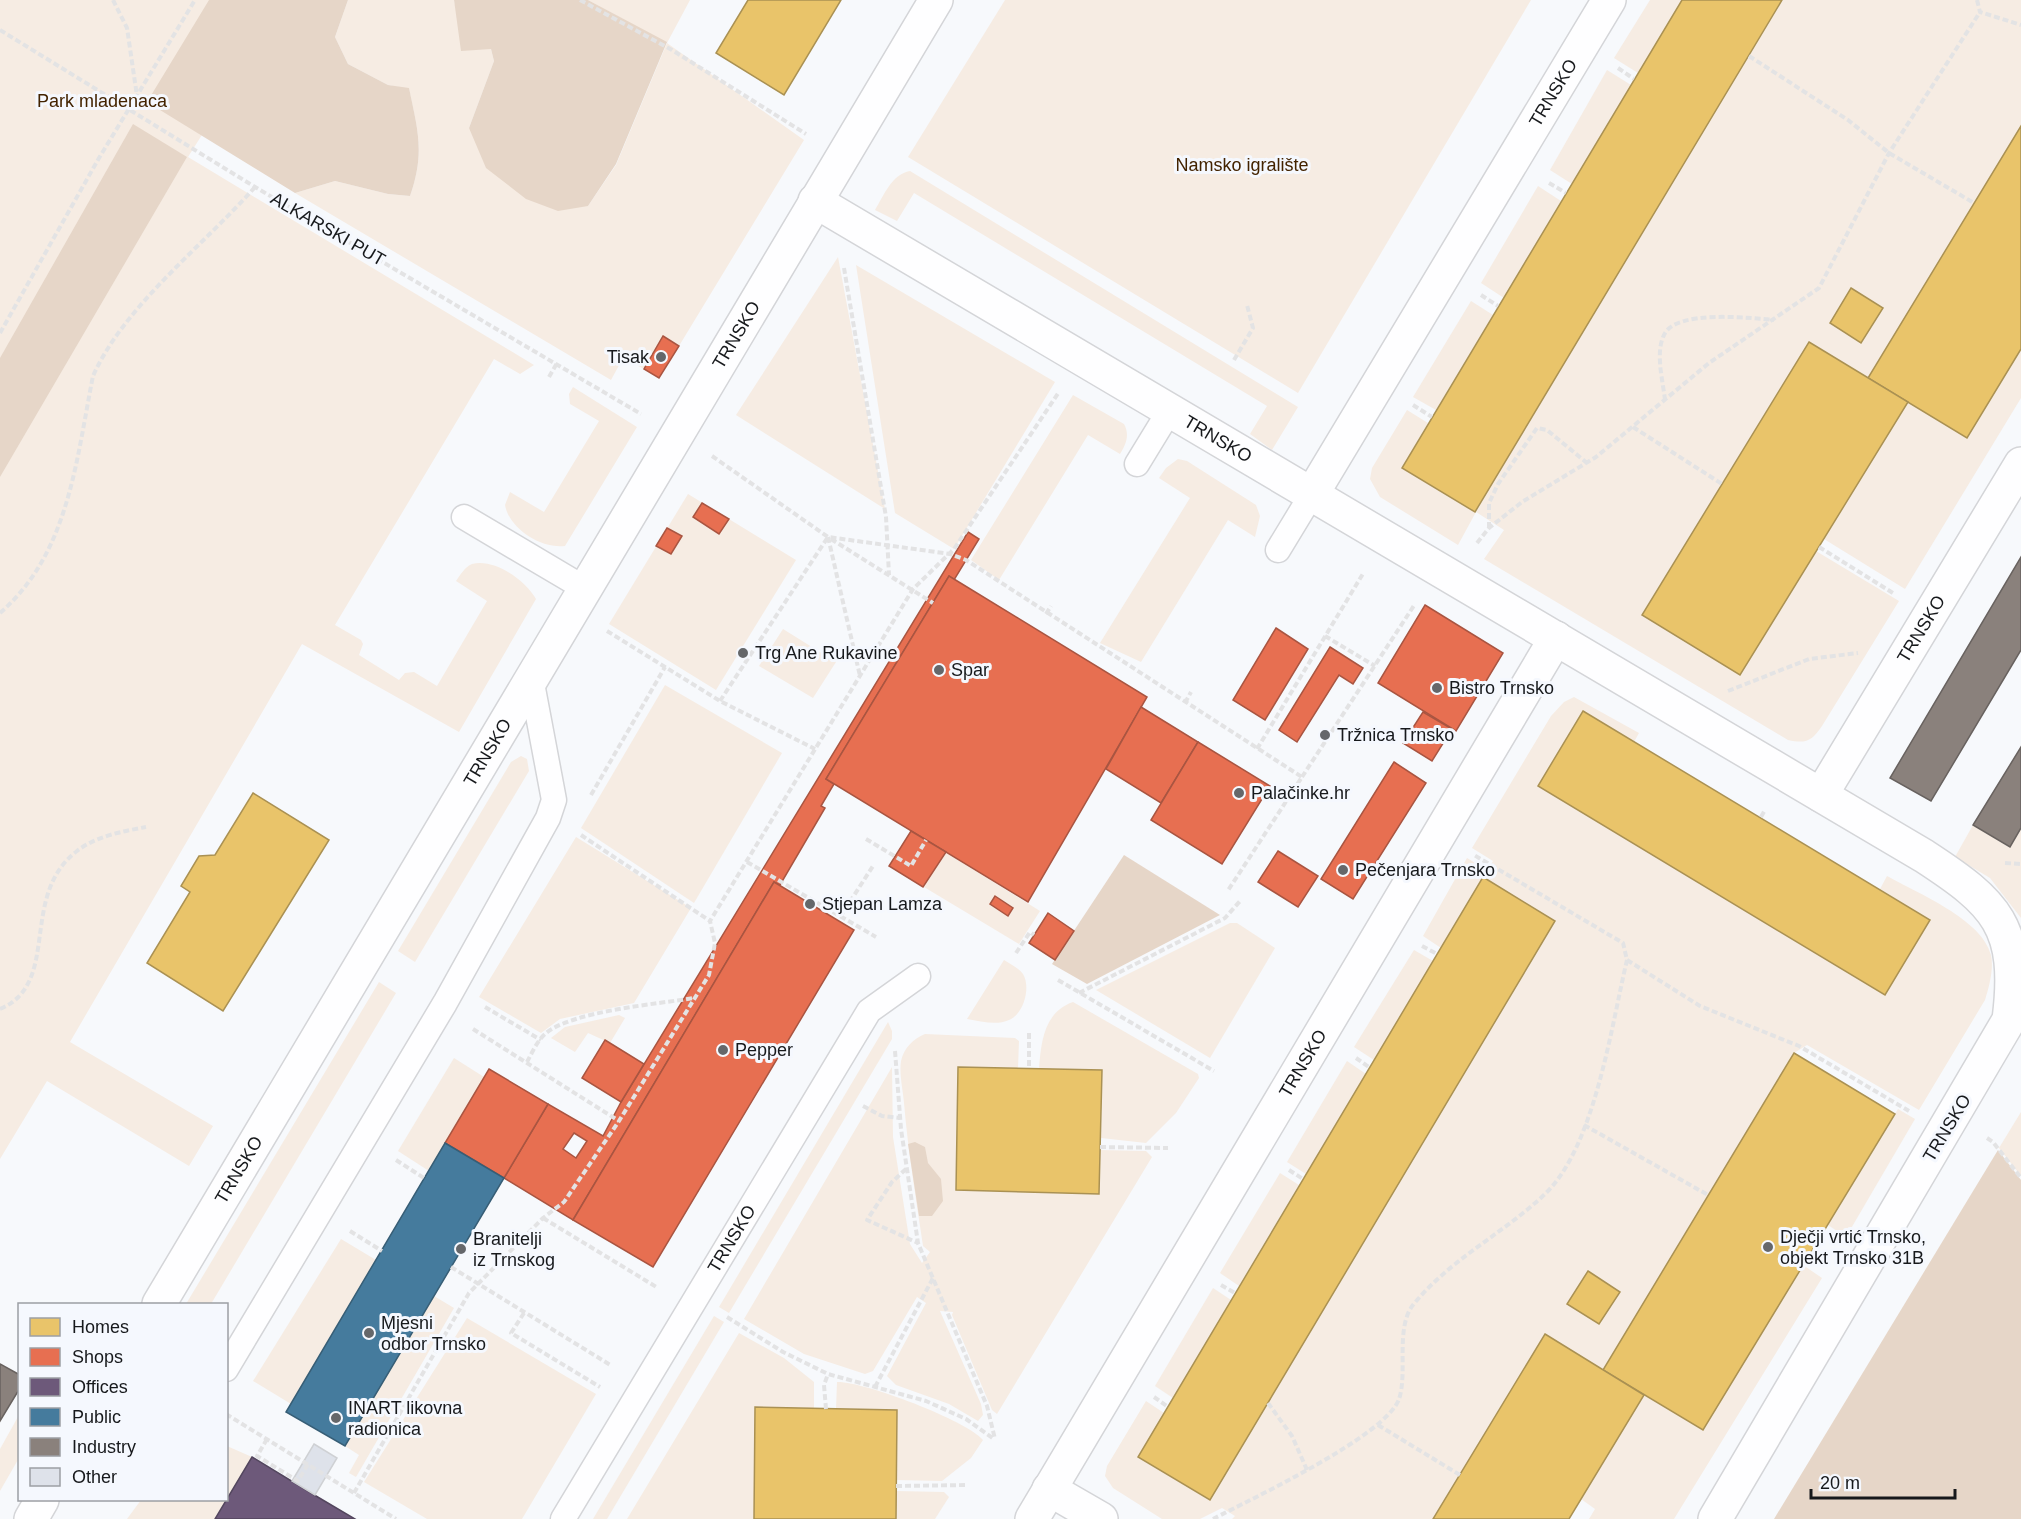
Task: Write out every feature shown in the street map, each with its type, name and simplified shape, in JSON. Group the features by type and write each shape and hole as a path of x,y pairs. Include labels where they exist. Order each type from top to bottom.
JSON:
{"street":[{"name":"TRNSKO","path":"160,1303 936,0"},
{"name":"TRNSKO","path":"1312,494 1608,0"},
{"name":"TRNSKO","path":"815,201 1821,795 1947,871 2004,915 2013,930 2021,975 2018,994 2009,1020 1715,1519"},
{"name":"TRNSKO","path":"1821,795 2021,464"},
{"name":"TRNSKO","path":"1032,1519 1556,638"},
{"path":"1049,1489 1101,1519"},
{"path":"31,1519 41,1501"}],"lane":[{"path":"1137,464 1170,410"},
{"path":"1278,550 1312,494"},
{"path":"464,517 584,588"},
{"path":"228,1366 445,1003 548,818 554,800 531,678"},
{"name":"TRNSKO","path":"563,1519 869,1011 918,976"}],"path":[{"path":"113,0 127,28 137,97"},
{"path":"0,333 195,0"},
{"path":"580,0 672,50 809,136"},
{"path":"1475,547 1489,528 1522,501 1587,463 1709,363 1819,288 1889,153 1980,12 1977,0"},
{"path":"1980,12 2021,25"},
{"name":"ALKARSKI PUT","path":"0,30 255,187 557,363 643,416"},
{"path":"1749,56 1848,120 1889,153 1974,203"},
{"path":"1616,67 1635,79"},
{"path":"1547,182 1566,193"},
{"path":"0,613 32,581 56,538 68,504 93,376 102,357 150,296 224,223 255,187"},
{"path":"844,267 886,517 889,574"},
{"path":"1471,289 1498,306"},
{"path":"1234,360 1253,328 1246,305"},
{"path":"1665,401 1660,349 1664,333 1675,324 1695,318 1775,320"},
{"path":"549,377 557,363"},
{"path":"710,921 913,589 950,554 1023,449 1061,389"},
{"path":"1406,400 1432,417"},
{"path":"1633,427 1722,484"},
{"path":"1489,528 1489,503 1498,484 1537,428 1547,430 1587,463"},
{"path":"706,452 828,537 933,603"},
{"path":"828,537 950,554 966,560 1046,615 1302,777"},
{"path":"828,537 860,676"},
{"path":"720,701 828,537"},
{"path":"1819,547 1896,595"},
{"path":"1257,749 1367,566"},
{"path":"1227,892 1420,596"},
{"path":"1046,615 1052,606"},
{"path":"601,627 720,701 815,749"},
{"path":"1325,636 1375,666"},
{"path":"1718,695 1809,659 1866,652"},
{"path":"590,798 665,667"},
{"path":"1185,703 1191,692"},
{"path":"0,1009 22,996 28,988 34,970 44,898 61,867 78,850 116,833 147,827"},
{"path":"354,1493 469,1293 543,1218 564,1202 619,1121 709,975 715,943 710,921 578,833"},
{"path":"867,839 910,866 926,840"},
{"path":"1214,1519 1307,1470 1377,1425 1399,1399 1403,1338 1411,1308 1438,1276 1544,1195 1559,1178 1594,1100 1627,960 1623,943 1464,849"},
{"path":"747,862 876,937"},
{"path":"840,917 873,866"},
{"path":"1079,993 1225,918 1240,900"},
{"path":"1016,953 1030,932 1034,935"},
{"path":"1627,960 1700,1006 1799,1046 1911,1112"},
{"path":"1059,980 1214,1071"},
{"path":"526,1062 541,1040 563,1022 634,1007 694,998"},
{"path":"481,1005 541,1040"},
{"path":"468,1026 619,1121"},
{"path":"1029,1033 1029,1068"},
{"path":"736,1322 783,1352 828,1374 936,1406 966,1419 995,1439 987,1406 918,1243 900,1118 895,1051"},
{"path":"863,1106 882,1116 900,1118"},
{"path":"1953,1118 1993,1142 2021,1178"},
{"path":"1584,1125 1708,1196"},
{"path":"1101,1147 1168,1148"},
{"path":"395,1160 424,1178"},
{"path":"907,1168 892,1182 867,1220 918,1243"},
{"path":"543,1218 660,1290"},
{"path":"342,1226 382,1251"},
{"path":"451,1267 600,1358"},
{"path":"875,1387 933,1278"},
{"path":"524,1312 511,1333 610,1393"},
{"path":"826,1409 824,1385 828,1374"},
{"path":"1268,1403 1292,1436 1307,1470"},
{"path":"228,1415 396,1519"},
{"path":"1377,1425 1460,1475"},
{"path":"267,1439 257,1456 265,1461 298,1481 308,1464"},
{"path":"896,1486 968,1485"}],"green space":[{"name":"Park mladenaca","path":"0,0 287,0 188,157 534,365 520,374 494,359 335,625 361,640 363,644 359,655 399,680 405,673 414,672 437,686 487,601 456,581 461,574 469,565 481,563 500,568 517,578 536,599 459,732 302,644 70,1042 213,1126 189,1166 47,1081 0,1159"},
{"path":"348,0 454,0 457,16 491,49 494,61 469,128 588,206 616,165 667,43 804,140 679,346 663,336 644,369 623,358 611,380 295,193 335,181 388,194 410,196 415,181 419,154 409,89 388,85 348,64 335,37"},
{"path":"588,0 690,0 667,43"},
{"name":"Namsko igralište","path":"1005,0 1531,0 1298,393 908,157"},
{"path":"1650,0 1682,0 1638,73 1614,58"},
{"path":"1782,0 2021,0 2021,126 1868,378 1809,342 1642,614 1740,675 1816,551 1899,601 1822,726 1812,738 1799,742 1788,740 1484,559 1504,530 1476,512 1458,545 1380,497 1370,479 1372,468 1407,410 1428,423 1402,468 1475,512"},
{"path":"1607,70 1631,85 1572,184 1550,170"},
{"path":"910,171 1298,407 1272,450 1250,434 1267,406 914,193 897,221 875,210 893,181"},
{"path":"1538,186 1561,201 1504,298 1481,283"},
{"path":"838,257 885,509 736,415"},
{"path":"856,265 1055,382 954,549 895,513"},
{"path":"1471,301 1493,315 1436,410 1413,397"},
{"path":"2021,349 2021,398 1905,589 1824,539 1908,402 1967,438"},
{"path":"573,387 637,427 565,546 555,546 536,540 519,529 505,505 510,492 544,512 599,421 570,404 569,394"},
{"path":"1073,395 1124,424 1127,432 1125,443 1120,454 1088,435 999,580 971,560"},
{"path":"1178,459 1187,461 1256,505 1260,516 1255,537 1228,520 1141,662 1100,643 1190,498 1159,478 1166,468"},
{"path":"688,494 796,560 716,690 609,624"},
{"path":"783,629 836,662 813,698 759,666"},
{"path":"665,685 782,753 694,903 581,828"},
{"path":"1574,697 1639,733 1634,742 1583,711 1539,785 1885,995 1930,920 1880,889 1887,876 1947,908 1975,930 1985,942 1991,955 1992,966 1985,1000 1919,1110 1807,1045 1794,1053 1603,1370 1433,1519 1232,1519 1235,1516 1222,1508 1200,1519 1162,1519 1113,1488 1105,1476 1107,1466 1146,1401 1164,1413 1138,1457 1210,1499 1555,921 1483,877 1441,948 1423,936 1467,858 1487,870 1493,861 1472,848 1551,716 1564,702"},
{"path":"521,756 527,759 529,771 415,962 398,951 511,762"},
{"path":"1973,825 2009,847 2021,828 2021,918 1990,878 1955,857"},
{"path":"911,831 1040,911 1019,944 889,866"},
{"path":"576,837 691,908 634,1003 560,1019 541,1033 479,997"},
{"path":"1230,923 1237,923 1275,948 1210,1058 1096,990"},
{"path":"1414,950 1433,961 1374,1060 1354,1047"},
{"path":"1004,960 1019,970 1025,979 1025,1000 1019,1012 1009,1020 999,1023 967,1019"},
{"path":"379,982 396,993 212,1303 187,1303"},
{"path":"1073,1002 1198,1074 1199,1078 1176,1113 1146,1143 1101,1138 1102,1070 1039,1069 1043,1039 1050,1020 1063,1007"},
{"path":"619,1015 625,1018 610,1043 588,1033 575,1052 551,1038 565,1027"},
{"path":"888,1022 892,1031 892,1039 729,1313 719,1307"},
{"path":"925,1034 1015,1038 1019,1041 1018,1068 958,1067 956,1190 1099,1194 1100,1150 1146,1151 1152,1157 997,1414 992,1410 952,1315 953,1312 940,1311 981,1404 983,1415 978,1421 949,1404 896,1385 887,1376 926,1303 917,1297 873,1371 865,1374 804,1354 744,1319 892,1067 893,1137 910,1244 922,1263 930,1252 923,1246 900,1071 902,1056 907,1048 913,1041"},
{"path":"454,1058 484,1077 429,1171 398,1151"},
{"path":"1347,1061 1366,1074 1306,1174 1287,1162"},
{"path":"1898,1109 1915,1119 1846,1237 1828,1225"},
{"path":"2021,1112 2021,1176 1999,1148"},
{"path":"1280,1173 1299,1185 1239,1286 1220,1273"},
{"path":"341,1239 376,1260 291,1404 253,1381"},
{"path":"1803,1265 1822,1278 1674,1519 1589,1519 1595,1509 1581,1499 1644,1395 1703,1430"},
{"path":"1213,1288 1231,1300 1173,1398 1155,1386"},
{"path":"434,1296 454,1308 356,1477 349,1473 359,1455 345,1446"},
{"path":"714,1316 724,1322 607,1519 593,1519"},
{"path":"467,1318 596,1394 522,1519 427,1519 364,1482"},
{"path":"739,1333 784,1358 814,1382 814,1408 755,1408 754,1519 627,1519"},
{"path":"837,1382 850,1383 913,1403 957,1422 983,1440 971,1458 942,1481 896,1480 897,1410 836,1409"},
{"path":"18,1417 18,1460 0,1491 0,1449"},
{"path":"228,1446 252,1457 228,1497"},
{"path":"896,1491 944,1492 949,1497 935,1519 896,1519"},
{"path":"140,1501 226,1501 215,1519 127,1519"}],"shaded area":[{"path":"209,0 348,0 335,37 348,64 388,85 409,88 419,154 410,196 388,194 335,181 295,193 147,102"},
{"path":"454,0 588,0 667,42 616,164 588,206 558,211 526,199 486,168 469,128 494,61 491,49 461,51"},
{"path":"133,124 187,157 0,477 0,358"},
{"path":"1124,855 1220,915 1087,984 1052,964"},
{"path":"915,1142 925,1147 928,1163 941,1179 943,1201 932,1216 919,1216 908,1144"},
{"path":"1998,1150 2021,1180 2021,1519 1774,1519"}],"building: Homes":[{"path":"748,0 841,0 784,95 716,53"},
{"path":"1682,0 1782,0 1475,512 1402,468"},
{"path":"2021,126 2021,349 1967,438 1868,378"},
{"path":"1851,288 1883,308 1861,343 1830,323"},
{"path":"1809,342 1908,402 1740,675 1642,615"},
{"path":"1583,711 1930,920 1885,995 1538,786"},
{"path":"253,793 329,840 223,1011 147,963 190,892 181,886 199,856 215,855"},
{"path":"1483,877 1555,921 1210,1500 1138,1457"},
{"path":"1794,1053 1895,1114 1703,1430 1603,1370"},
{"path":"958,1067 1102,1070 1099,1194 956,1190"},
{"path":"1588,1271 1620,1292 1599,1324 1567,1304"},
{"path":"1545,1334 1644,1395 1569,1519 1433,1519"},
{"path":"755,1407 897,1410 896,1519 754,1519"}],"building: Shops":[{"name":"Tisak","path":"663,336 679,346 659,378 644,369"},
{"path":"702,503 729,519 719,534 693,517"},
{"path":"667,528 682,536 671,554 656,546"},
{"path":"968,532 979,539 954,580 949,576 826,779 834,784 821,806 825,808 780,885 774,882 573,1220 504,1178 548,1104 603,1136 621,1102","holes":["574,1133 587,1141 576,1158 563,1149"]},
{"path":"949,576 1147,697 1028,902 826,779"},
{"path":"1425,605 1503,653 1456,731 1378,683"},
{"path":"1276,628 1308,649 1265,720 1233,700"},
{"path":"1330,647 1363,668 1353,684 1339,675 1297,742 1279,730"},
{"path":"1141,707 1198,742 1161,803 1106,769"},
{"path":"1423,712 1452,729 1432,761 1403,743"},
{"path":"1198,742 1270,786 1222,864 1151,820"},
{"path":"1394,762 1426,783 1353,899 1321,879"},
{"path":"911,831 946,852 923,887 889,866"},
{"path":"1278,851 1318,876 1298,907 1258,882"},
{"path":"774,882 854,930 653,1267 573,1220"},
{"path":"995,896 1013,908 1008,916 990,904"},
{"path":"1048,913 1074,931 1055,960 1029,943"},
{"path":"605,1040 644,1064 621,1102 582,1078"},
{"path":"489,1069 548,1104 504,1178 445,1143"}],"building: Offices":[{"path":"252,1457 355,1519 215,1519 226,1501 228,1501 228,1497"}],"building: Public":[{"path":"445,1143 504,1178 345,1446 286,1412"}],"building: Industry":[{"path":"2021,557 2021,650 1931,801 1890,778"},
{"path":"2021,747 2021,828 2010,847 1973,825"},
{"path":"0,1364 18,1374 18,1391 0,1421"}],"building: Other":[{"path":"314,1444 337,1458 315,1495 292,1481"}],"place":[{"name":"Tisak","path":"661,357"},
{"name":"Trg Ane Rukavine","path":"743,653"},
{"name":"Spar","path":"939,670"},
{"name":"Bistro Trnsko","path":"1437,688"},
{"name":"Tržnica Trnsko","path":"1325,735"},
{"name":"Palačinke.hr","path":"1239,793"},
{"name":"Pečenjara Trnsko","path":"1343,870"},
{"name":"Stjepan Lamza","path":"810,904"},
{"name":"Pepper","path":"723,1050"},
{"name":"Dječji vrtić Trnsko, objekt Trnsko 31B","path":"1768,1247"},
{"name":"Branitelji iz Trnskog","path":"461,1249"},
{"name":"Mjesni odbor Trnsko","path":"369,1333"},
{"name":"INART likovna radionica","path":"336,1418"}]}
